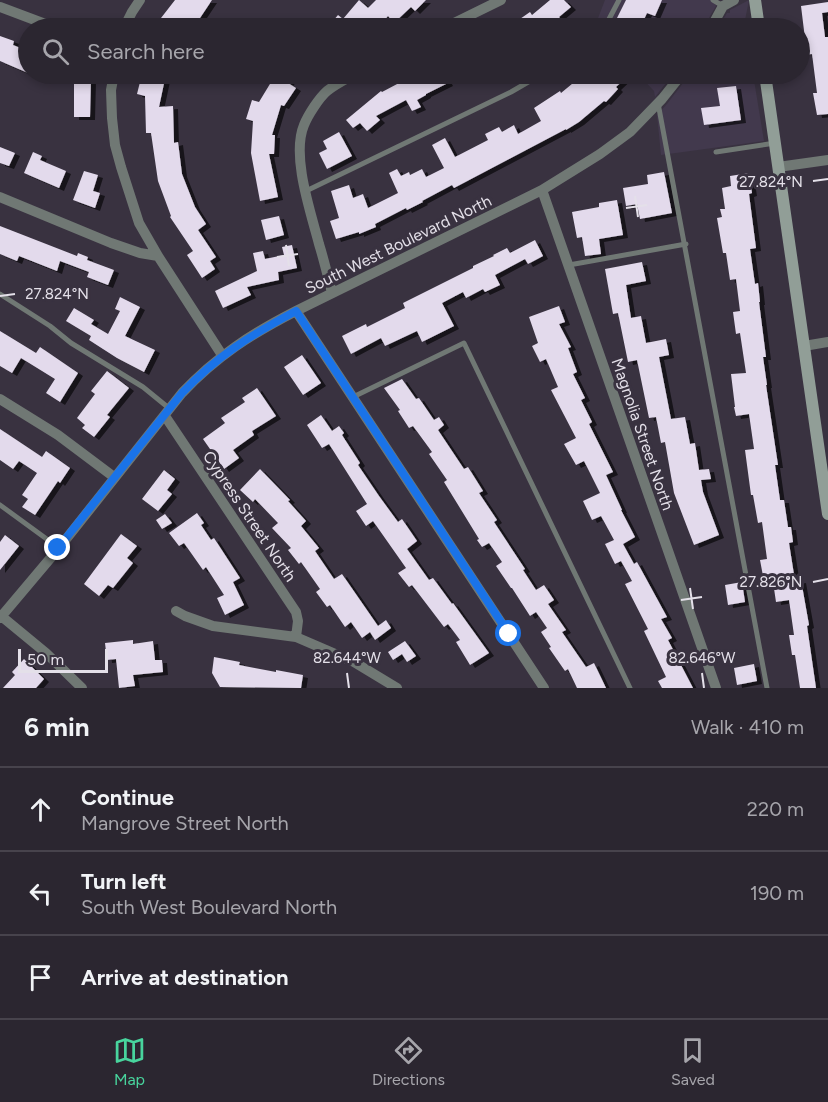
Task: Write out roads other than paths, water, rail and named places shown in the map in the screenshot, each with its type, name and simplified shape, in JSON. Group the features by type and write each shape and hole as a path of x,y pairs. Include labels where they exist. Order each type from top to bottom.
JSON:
{"main road":[{"path":"755,0 758,18"},
{"path":"766,84 828,514"}],"street":[{"path":"129,18 140,0"},
{"path":"464,18 501,0"},
{"path":"714,18 720,2 734,0"},
{"path":"0,7 29,18"},
{"path":"112,84 115,145 139,223 222,355"},
{"path":"332,293 300,162 303,127 326,92 339,84"},
{"name":"South West Boulevard North","path":"1,616 182,393 222,355 263,328 542,190 600,154 630,132 674,84"},
{"path":"778,167 828,160"},
{"name":"Magnolia Street North","path":"542,190 716,688"},
{"path":"0,197 140,254 158,256"},
{"path":"296,311 543,688"},
{"path":"804,346 828,342"},
{"path":"0,399 58,435 114,477"},
{"name":"Cypress Street North","path":"167,412 296,612 298,621 296,638"},
{"path":"176,611 213,626 296,638 354,662 397,688"},
{"path":"1,616 46,652 82,688"}],"lane":[{"path":"610,18 619,0"},
{"path":"306,192 525,84"},
{"path":"658,103 767,688"},
{"path":"716,152 775,143"},
{"path":"568,266 686,244"},
{"path":"0,294 50,326 70,343 142,387 167,412"},
{"path":"353,396 464,343 630,688"},
{"path":"0,505 58,548"}]}
